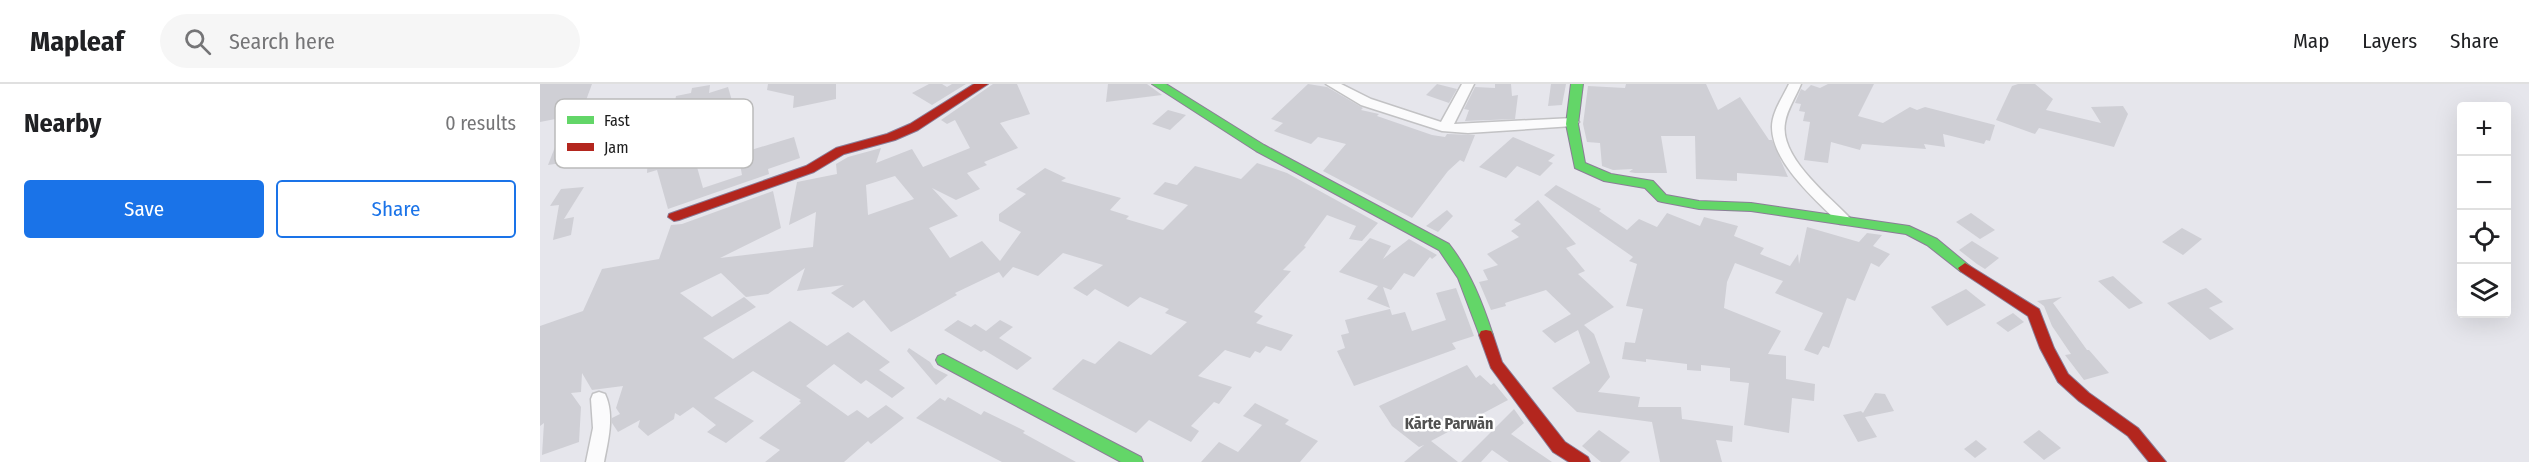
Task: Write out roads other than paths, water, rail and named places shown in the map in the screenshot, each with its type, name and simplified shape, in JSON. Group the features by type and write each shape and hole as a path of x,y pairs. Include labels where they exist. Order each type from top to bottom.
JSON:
{"street":[{"path":"674,217 810,169 840,151 891,137 914,127 982,84"},
{"path":"1158,84 1260,148 1444,247 1459,265 1475,302 1496,364 1559,447 1582,462"},
{"path":"1332,84 1366,102 1442,127 1468,129 1573,122"},
{"path":"1442,127 1447,124 1468,84"},
{"path":"1577,84 1573,104 1573,137 1579,152 1580,165 1608,178 1649,184 1662,198 1671,200 1698,205 1751,207 1909,230 1932,242 1969,271 2034,313 2047,348 2063,378 2084,397 2133,432 2158,462"},
{"path":"1795,84 1778,126 1781,143 1795,169 1845,221"},
{"path":"943,360 1135,462"},
{"path":"595,462 602,428 598,399"}],"district":[{"name":"Kārte Parwān","path":"1449,423"}]}
